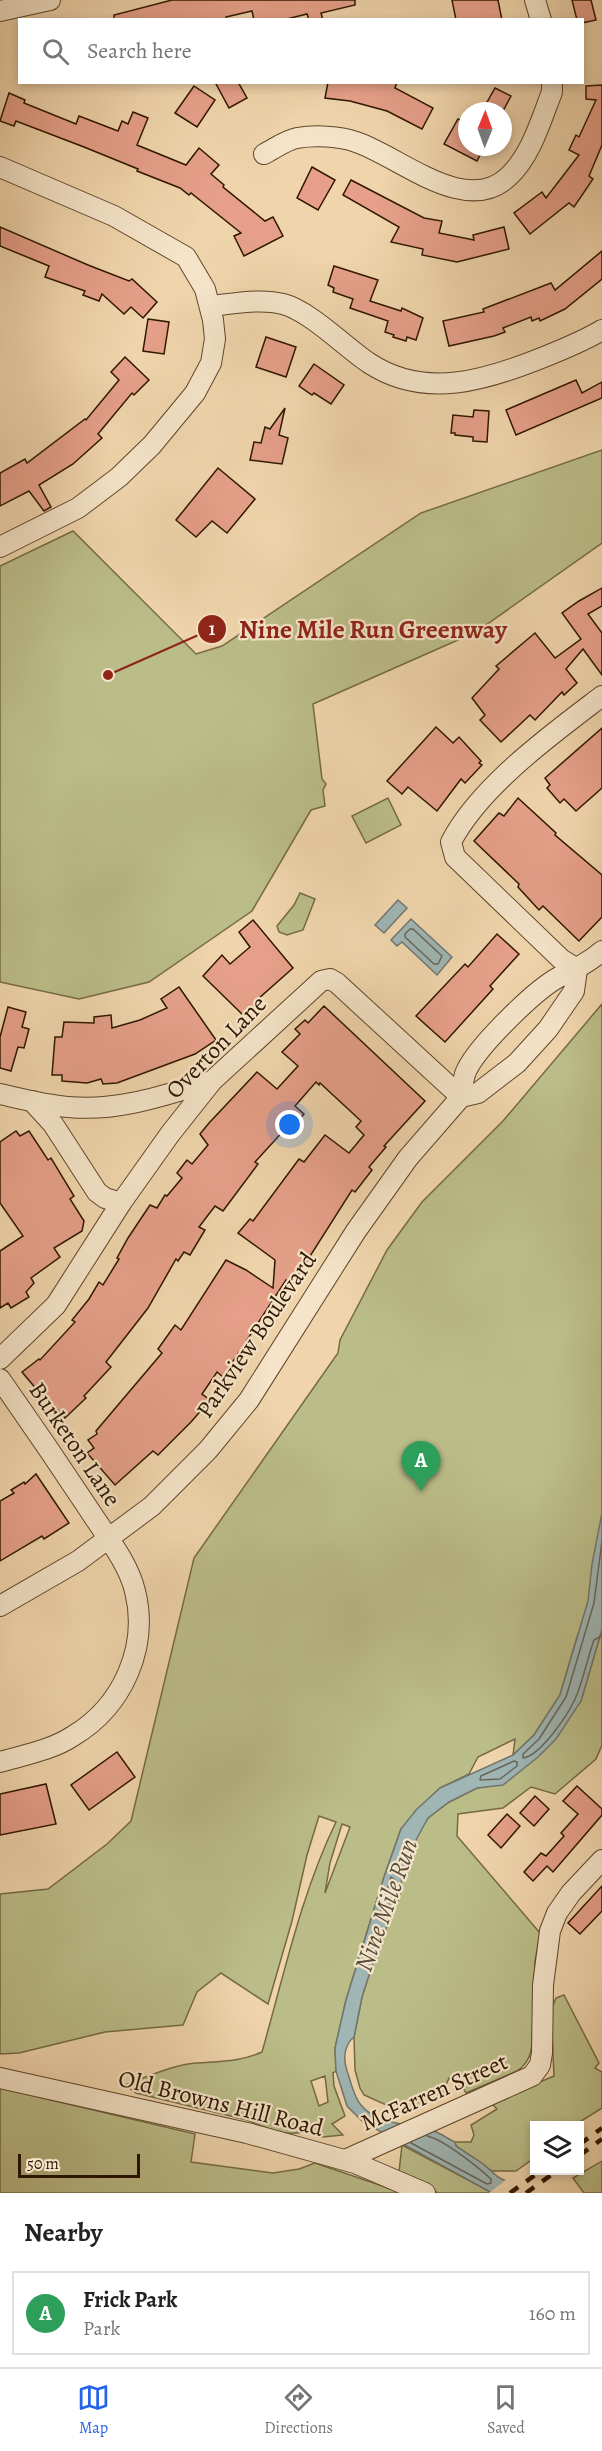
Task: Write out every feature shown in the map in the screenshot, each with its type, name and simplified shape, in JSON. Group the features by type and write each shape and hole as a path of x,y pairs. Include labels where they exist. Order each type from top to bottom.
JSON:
{"street":[{"path":"0,11 50,0"},
{"path":"535,0 540,18"},
{"path":"264,154 296,138 332,138 356,142 440,183 466,192 490,188 507,178 526,153 552,92 552,84"},
{"path":"0,166 114,216 186,257 205,290 215,339 211,363 195,393 153,446 119,477 78,508 0,547"},
{"path":"210,306 267,302 292,307 390,375 403,380 437,385 483,379 530,363 589,338 602,330"},
{"path":"577,969 561,959 455,857 451,842 484,796 500,780 602,696"},
{"name":"Parkview Boulevard","path":"0,1606 78,1561 152,1506 208,1450 249,1400 356,1232 408,1158 460,1097 466,1072 488,1041 515,1013 557,978 577,969 602,951"},
{"name":"Parkview Boulevard","path":"460,1097 478,1093 517,1063 548,1029 574,990 577,969"},
{"name":"Overton Lane","path":"0,1359 56,1305 121,1203 170,1134 212,1081 321,981 330,979 337,983 460,1097"},
{"path":"0,1094 69,1107 110,1107 141,1102 212,1081"},
{"path":"32,1101 53,1124 97,1192 105,1198 121,1203"},
{"name":"Burketon Lane","path":"0,1379 108,1538 135,1589 139,1614 138,1641 133,1663 122,1688 100,1716 73,1737 42,1750 0,1762"},
{"name":"McFarren Street","path":"353,2157 531,2076 540,2065 542,2053 543,1984 550,1931 557,1913 602,1860"},
{"name":"Old Browns Hill Road","path":"0,2078 353,2157 424,2193"}],"green space":[{"path":"602,450 602,543 476,632 313,704 322,779 326,784 323,790 325,806 311,810 252,911 149,982 79,999 0,982 0,566 73,531 196,654 222,646 421,513"},
{"path":"388,798 401,825 366,843 352,816"},
{"path":"300,893 315,899 303,930 287,935 279,932 277,926 294,905"},
{"path":"602,1004 602,1588 577,1637 560,1695 534,1735 513,1755 515,1739 478,1757 469,1774 440,1788 401,1829 346,2000 335,2048 334,2086 345,2116 332,2124 343,2135 323,2137 306,2131 292,2133 276,2131 247,2120 136,2093 125,2085 180,2065 235,2060 262,2052 303,1906 336,1822 319,1816 268,2004 221,1973 197,1992 183,2025 105,2032 19,2053 0,2054 0,1894 48,1889 107,1844 131,1821 194,1558 338,1353 340,1340 387,1250 422,1202 503,1121","holes":["342,1824 350,1827 325,1893 330,1863","325,2076 328,2102 319,2106 311,2081"]},
{"path":"602,1629 602,1745 596,1759 555,1794 531,1787 503,1808 458,1814 457,1836 540,1933 535,1962 532,2045 528,2060 517,2071 466,2093 462,2086 449,2078 443,2092 406,2114 364,2095 355,2070 354,2037 362,1997 377,1950 399,1897 402,1877 417,1835 428,1818 449,1802 477,1788 503,1784 581,1701"},
{"path":"564,1995 599,2063 595,2068 602,2072 602,2108 581,2121 530,2121 530,2161 516,2171 492,2171 456,2146 455,2142 471,2142 474,2135 471,2125 497,2109 491,2103 554,2076 551,2010 556,1998"},
{"path":"0,2088 195,2134 191,2162 273,2173 299,2169 315,2163 403,2193 0,2193"},
{"path":"402,2145 489,2191 488,2193 438,2193 399,2172"},
{"path":"602,2161 602,2193 584,2193 573,2178 584,2175 584,2172"}],"water":[{"path":"398,900 407,908 384,933 375,925"},
{"path":"411,919 452,957 437,975 402,942 397,946 391,940"},
{"name":"Nine Mile Run","path":"602,1513 602,1629 581,1701 556,1739 503,1785 477,1788 449,1802 428,1818 410,1851 399,1897 377,1950 362,1997 354,2037 345,2052 346,2066 354,2093 368,2112 395,2123 425,2128 440,2134 455,2142 456,2146 498,2177 528,2193 492,2193 363,2122 347,2106 336,2071 335,2048 346,2000 401,1829 416,1810 440,1788 513,1755 534,1735 560,1695 588,1601 592,1564"}],"pier":[{"path":"507,2179 530,2190 531,2193 489,2193"}],"building":[{"path":"172,0 355,0 355,5 321,13 322,18 308,18 307,14 291,18 254,18 252,11 226,18 114,18 114,15"},
{"path":"452,0 498,0 502,18 456,18"},
{"path":"572,0 591,0 596,20 584,23 584,18 576,18"},
{"path":"216,84 239,84 247,98 229,108"},
{"path":"328,84 396,84 395,88 433,108 422,129 387,111 350,101 325,98"},
{"path":"602,85 602,145 589,176 593,179 574,207 569,203 530,234 514,213 542,192 546,198 579,155 569,150 576,135 579,137 596,100 586,99 586,86"},
{"path":"194,86 215,100 197,127 175,113"},
{"path":"495,88 511,96 508,102 487,102"},
{"path":"9,93 25,100 24,103 76,124 79,116 118,131 122,121 128,124 133,112 148,118 137,145 186,165 199,148 219,165 211,174 224,185 223,187 265,221 273,217 283,236 244,256 234,236 241,233 191,193 189,195 180,188 137,171 138,169 16,121 14,126 0,121"},
{"path":"458,119 458,151 444,144"},
{"path":"467,156 480,156 477,161"},
{"path":"312,167 335,180 318,210 297,198"},
{"path":"351,180 424,218 442,221 439,233 474,240 473,235 504,227 509,249 457,262 422,255 423,249 391,242 399,227 343,195"},
{"path":"0,227 88,265 129,281 132,279 157,302 143,318 131,307 124,314 102,294 99,301 83,295 85,291 45,277 49,266 0,246"},
{"path":"602,251 602,279 565,309 540,321 539,318 532,321 531,317 503,328 505,332 494,336 449,346 443,321 484,312 483,309 551,283 555,290"},
{"path":"334,266 378,280 370,301 401,311 402,308 423,318 416,340 407,337 406,341 393,337 394,335 385,332 388,321 350,308 353,299 333,292 334,288 328,285"},
{"path":"148,319 169,322 164,354 143,351"},
{"path":"266,337 296,347 286,377 256,367"},
{"path":"125,357 149,380 134,395 132,393 98,434 102,438 73,464 39,485 51,507 44,511 29,491 0,506 0,473 25,459 27,463 86,420 119,380 111,372"},
{"path":"314,364 344,385 331,404 299,386"},
{"path":"576,380 582,393 602,382 602,398 516,435 506,410"},
{"path":"285,408 279,435 288,438 282,464 250,460 254,442 261,443 265,427 270,429"},
{"path":"474,410 489,411 487,442 473,441 473,437 451,433 453,415 473,417"},
{"path":"218,468 255,499 227,533 212,521 196,537 176,520"},
{"path":"602,588 602,606 588,614 602,633 602,675 583,649 566,669 577,683 564,695 562,692 535,720 530,715 501,742 480,720 485,715 472,698 499,669 496,666 535,633 555,658 581,639 562,613"},
{"path":"436,727 453,743 459,737 482,765 465,783 461,779 437,811 408,787 402,794 387,781"},
{"path":"602,728 602,788 576,811 564,799 560,803 547,788 550,785 545,778"},
{"path":"518,798 556,833 555,835 602,875 602,917 579,941 543,906 539,910 518,887 519,884 474,841 499,813 504,816"},
{"path":"253,920 293,968 257,1000 258,1002 244,1016 203,976 222,955 230,964 250,947 239,932"},
{"path":"497,934 519,954 490,986 493,989 445,1042 416,1016 465,964 468,967"},
{"path":"179,987 216,1040 195,1054 117,1083 103,1084 101,1079 87,1083 62,1081 62,1075 52,1075 55,1037 62,1037 64,1022 94,1023 94,1017 111,1015 112,1028 140,1020 167,1008 161,999"},
{"path":"324,1006 425,1101 384,1146 386,1147 369,1167 372,1170 355,1192 352,1190 293,1283 286,1280 247,1340 252,1344 244,1355 239,1352 223,1377 217,1372 202,1394 210,1400 158,1455 153,1451 115,1485 87,1453 94,1448 88,1440 97,1434 96,1431 162,1353 158,1349 175,1325 181,1330 226,1260 273,1288 275,1260 238,1233 250,1219 253,1221 299,1159 304,1162 325,1135 349,1153 364,1135 356,1127 361,1121 320,1083 319,1085 316,1082 295,1106 304,1114 290,1130 287,1127 255,1162 258,1164 223,1211 215,1206 199,1227 205,1230 190,1255 184,1252 178,1261 176,1259 148,1308 106,1362 111,1367 84,1396 86,1398 65,1418 56,1408 54,1410 22,1372 40,1360 75,1322 72,1320 99,1282 103,1285 119,1259 117,1258 128,1238 150,1205 157,1208 165,1195 167,1196 182,1178 177,1173 187,1160 192,1164 208,1145 200,1134 209,1123 257,1072 277,1089 298,1066 282,1052 300,1034 295,1029 305,1020 308,1023"},
{"path":"8,1007 26,1012 22,1027 29,1029 24,1048 18,1047 11,1071 0,1068 0,1037"},
{"path":"16,1131 20,1136 29,1131 48,1160 51,1158 74,1196 70,1199 84,1221 82,1231 54,1248 60,1257 31,1278 34,1283 26,1292 29,1297 11,1308 8,1303 0,1308 0,1251 23,1236 0,1203 0,1142"},
{"path":"36,1474 69,1523 44,1539 42,1536 0,1561 0,1501 14,1493 11,1490 24,1482 25,1484"},
{"path":"117,1752 135,1777 89,1810 71,1785"},
{"path":"46,1784 56,1824 0,1835 0,1794"},
{"path":"577,1786 602,1809 602,1815 553,1872 547,1866 533,1881 524,1872 541,1853 546,1856 564,1836 561,1833 578,1814 563,1801"},
{"path":"535,1796 549,1809 534,1826 520,1813"},
{"path":"507,1814 520,1826 501,1848 488,1835"},
{"path":"602,1886 602,1911 580,1934 568,1923"}],"railway":[{"path":"584,2141 602,2128"},
{"path":"584,2152 602,2139"},
{"path":"510,2193 535,2175"},
{"path":"526,2193 551,2175"}],"place":[{"name":"Nine Mile Run Greenway","path":"108,675"},
{"name":"Frick Park","path":"421,1491"}]}
